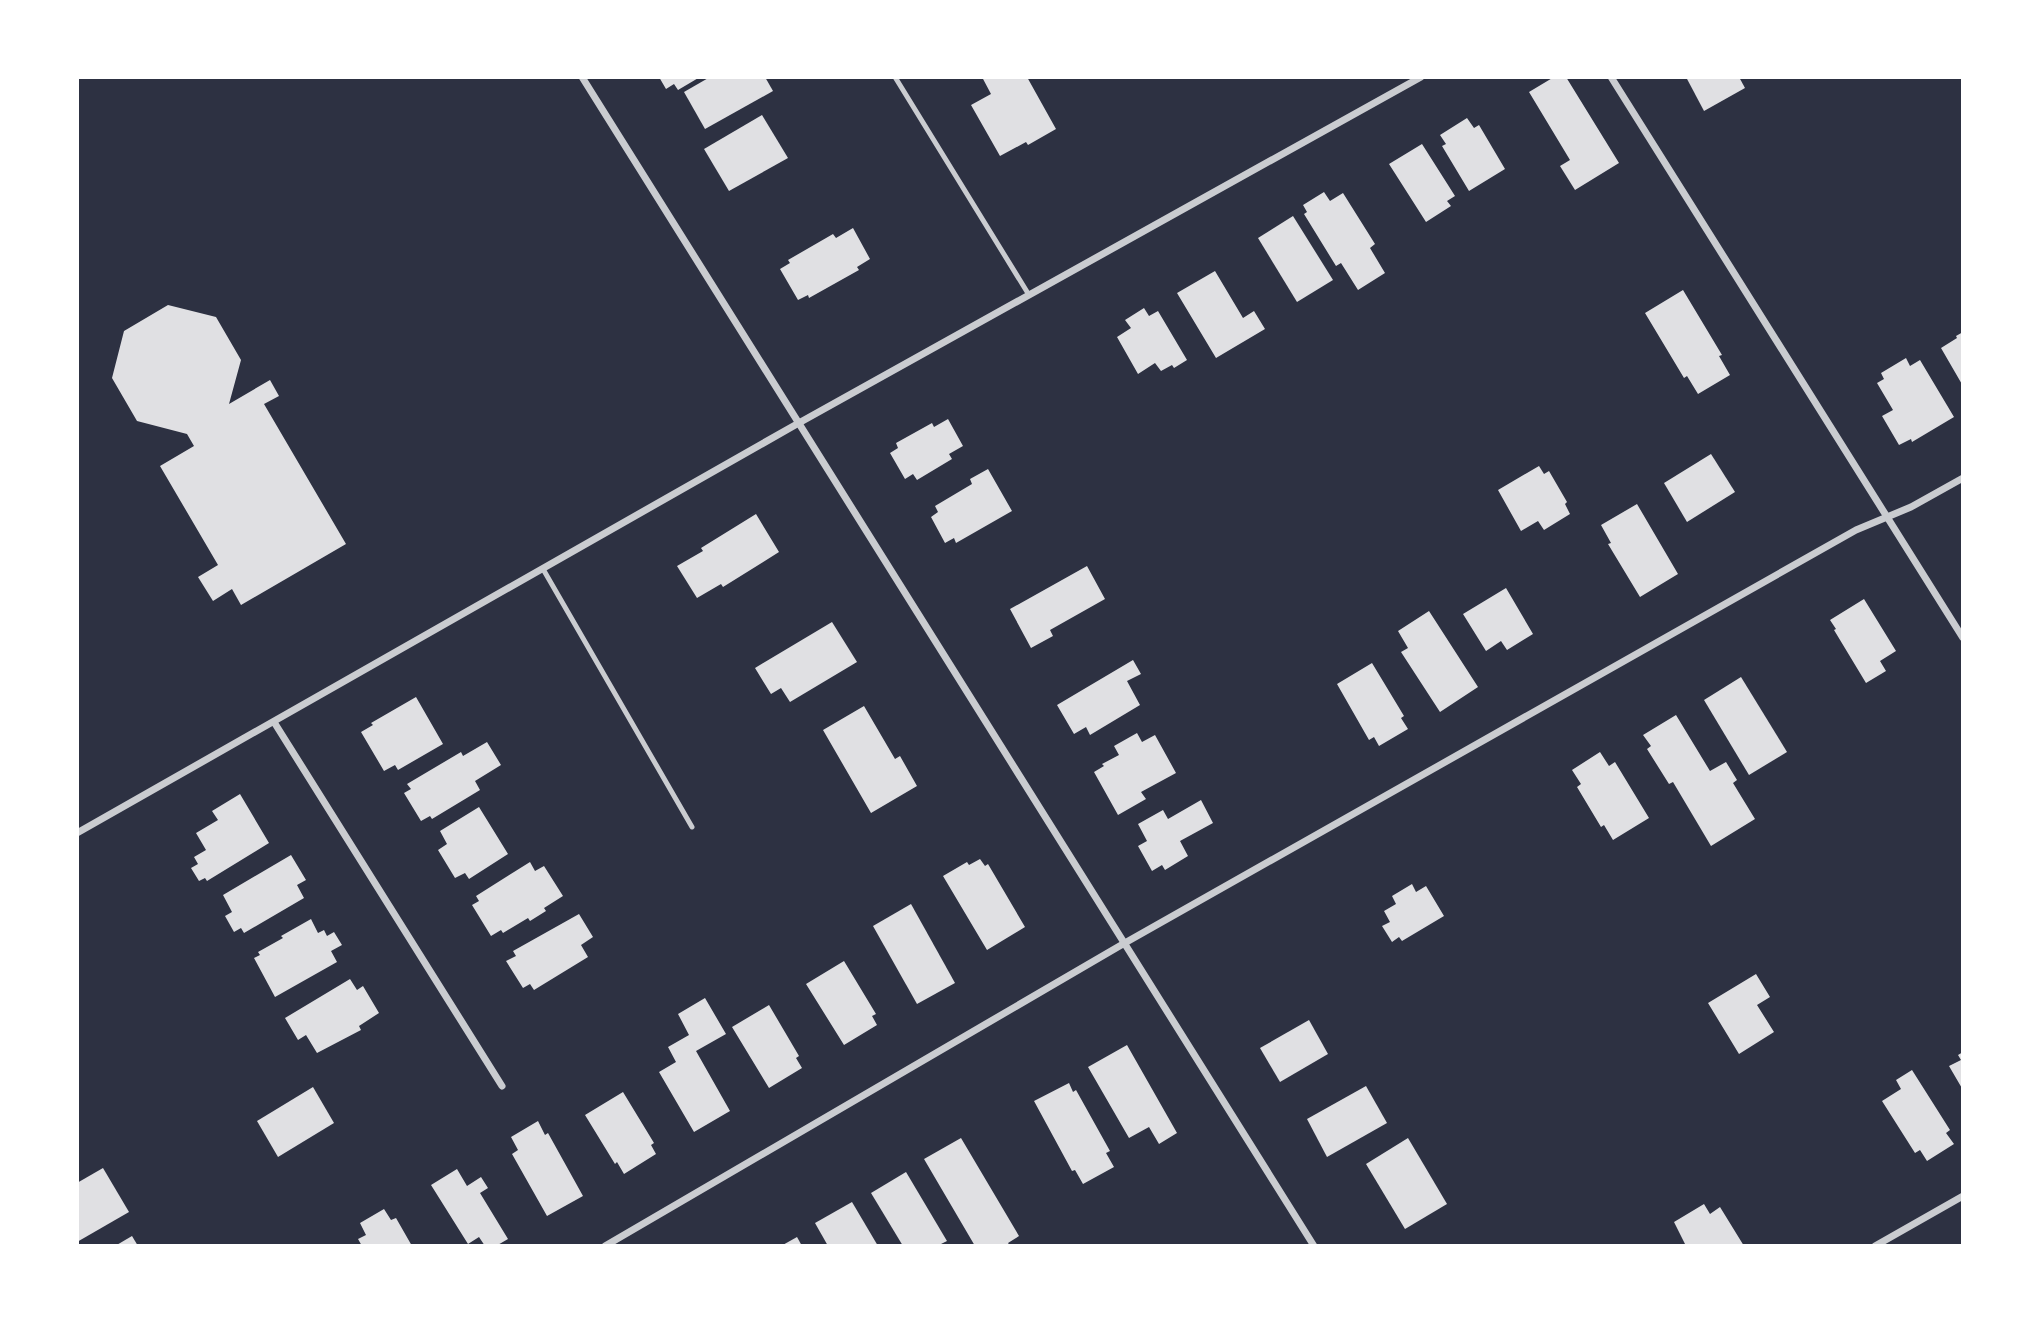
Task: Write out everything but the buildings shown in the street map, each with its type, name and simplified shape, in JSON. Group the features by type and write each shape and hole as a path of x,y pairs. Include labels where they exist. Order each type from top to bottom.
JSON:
{"street":[{"path":"582,77 1314,1246"},
{"path":"77,833 797,424 1421,77"},
{"path":"1611,77 1963,638"},
{"path":"605,1246 1123,944 1856,530 1911,507 1963,478"},
{"path":"274,722 502,1086"},
{"path":"1875,1246 1963,1196"}],"lane":[{"path":"895,77 1029,295"},
{"path":"543,569 692,827"}]}
